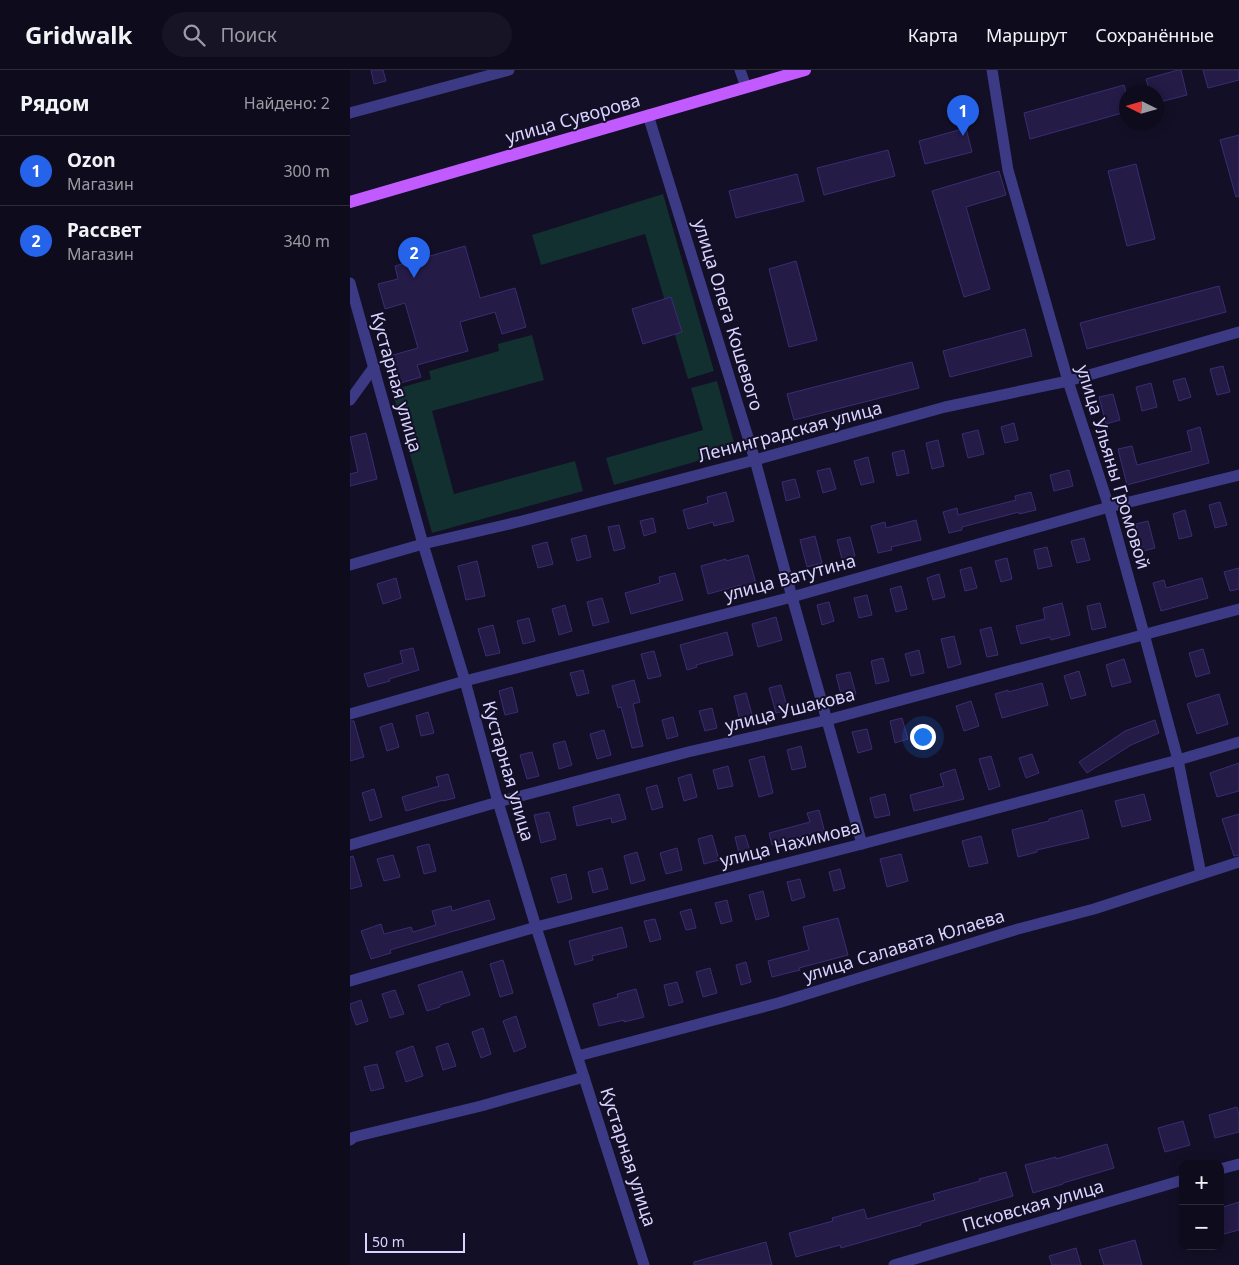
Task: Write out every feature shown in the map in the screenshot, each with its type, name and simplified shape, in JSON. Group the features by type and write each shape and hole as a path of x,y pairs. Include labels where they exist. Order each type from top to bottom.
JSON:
{"main road":[{"name":"улица Суворова","path":"350,202 805,70"}],"street":[{"path":"350,113 509,70"},
{"path":"740,70 746,87"},
{"name":"улица Ульяны Громовой","path":"992,70 1008,170 1068,381 1109,507 1144,634 1178,760 1201,874"},
{"name":"улица Олега Кошевого","path":"648,116 755,460 862,844"},
{"name":"Кустарная улица","path":"350,282 423,544 498,802 644,1265"},
{"name":"Ленинградская улица","path":"350,565 423,544 522,521 755,460 945,407 1068,381 1239,332"},
{"path":"350,400 374,367"},
{"name":"улица Ватутина","path":"350,714 464,681 792,597 1109,507 1239,475"},
{"name":"улица Ушакова","path":"350,845 498,802 688,752 827,720 1239,609"},
{"name":"улица Нахимова","path":"350,981 536,927 862,844 1239,742"},
{"name":"улица Салавата Юлаева","path":"578,1056 778,1002 1094,909 1239,862"},
{"path":"350,1140 354,1137 481,1106 584,1077"},
{"path":"1224,1168 1239,1164"},
{"name":"Псковская улица","path":"894,1265 1179,1181"}],"green space":[{"path":"663,194 714,371 688,379 645,234 541,265 532,235"},
{"path":"532,335 544,380 432,411 454,494 575,461 583,491 432,533 392,390 431,379 429,371 499,351 498,344"},
{"path":"717,381 736,450 614,485 606,458 703,430 691,388"}],"building":[{"path":"371,70 383,70 386,81 374,84"},
{"path":"1181,70 1187,95 1164,101 1164,85 1148,85 1146,79"},
{"path":"1203,70 1239,70 1239,80 1208,88"},
{"path":"1119,86 1119,114 1030,139 1024,113"},
{"path":"966,128 972,152 925,164 919,141"},
{"path":"1239,135 1239,196 1236,197 1220,140"},
{"path":"888,150 895,176 824,195 817,168"},
{"path":"1136,164 1155,239 1127,246 1108,171"},
{"path":"999,171 1006,195 966,207 990,289 964,297 932,191"},
{"path":"797,174 804,201 736,218 729,191"},
{"path":"465,246 480,298 515,288 526,327 502,334 495,312 460,322 468,351 417,365 421,377 394,385 386,357 418,348 405,303 385,309 378,284 398,279 395,266"},
{"path":"796,261 817,340 789,347 769,269"},
{"path":"1219,286 1226,312 1087,349 1080,323"},
{"path":"671,297 682,332 643,344 632,309"},
{"path":"1025,329 1032,356 950,377 943,351"},
{"path":"912,362 919,388 794,420 787,394"},
{"path":"1223,366 1230,392 1217,395 1210,369"},
{"path":"1185,378 1191,397 1179,401 1173,381"},
{"path":"1151,383 1157,407 1142,411 1136,387"},
{"path":"1113,394 1120,420 1106,424 1099,397"},
{"path":"1014,423 1018,440 1005,443 1001,427"},
{"path":"1200,427 1209,463 1127,485 1118,449 1132,446 1137,465 1192,451 1187,431"},
{"path":"978,430 984,454 968,458 962,434"},
{"path":"366,433 377,479 350,486 350,474 358,472 350,437"},
{"path":"938,440 944,466 932,469 926,443"},
{"path":"904,450 909,473 897,476 892,453"},
{"path":"868,457 874,482 861,485 854,461"},
{"path":"830,468 836,489 823,493 817,471"},
{"path":"1069,470 1073,486 1054,491 1050,475"},
{"path":"795,479 800,497 786,501 782,482"},
{"path":"726,492 734,521 714,526 713,522 688,529 683,510 708,503 707,497"},
{"path":"1031,492 1036,510 1019,514 1019,512 962,527 962,530 949,533 943,512 957,508 958,515 1016,500 1015,496"},
{"path":"1220,502 1227,525 1215,528 1209,505"},
{"path":"1185,510 1192,536 1179,539 1173,514"},
{"path":"653,518 656,532 644,536 640,521"},
{"path":"916,520 921,540 891,547 892,550 878,553 871,526 885,522 886,528"},
{"path":"1148,521 1155,548 1143,551 1136,524"},
{"path":"619,525 625,548 614,551 608,527"},
{"path":"586,535 591,557 577,561 571,539"},
{"path":"815,536 822,563 807,567 800,540"},
{"path":"850,537 855,556 842,559 837,540"},
{"path":"1084,538 1090,560 1077,563 1071,541"},
{"path":"547,542 553,564 538,568 532,546"},
{"path":"1047,547 1052,566 1038,569 1034,550"},
{"path":"748,555 756,584 742,587 741,585 708,594 701,566"},
{"path":"1007,558 1012,579 1001,582 995,561"},
{"path":"477,561 485,596 466,600 458,566"},
{"path":"971,567 977,588 965,591 960,570"},
{"path":"1239,568 1239,589 1230,591 1224,572"},
{"path":"675,573 683,600 631,614 625,593 660,583 659,577"},
{"path":"939,574 945,597 933,600 927,578"},
{"path":"396,578 401,598 383,604 377,584"},
{"path":"1202,578 1208,598 1161,611 1153,583 1164,580 1166,588"},
{"path":"901,586 907,609 896,612 890,589"},
{"path":"867,595 872,615 859,618 854,598"},
{"path":"602,598 609,622 593,626 587,602"},
{"path":"829,602 834,621 822,625 817,605"},
{"path":"1062,603 1070,635 1051,640 1050,637 1021,644 1016,626 1045,619 1043,608"},
{"path":"1100,603 1106,627 1092,630 1087,606"},
{"path":"565,605 572,631 559,635 552,609"},
{"path":"776,617 782,640 758,647 752,624"},
{"path":"529,618 535,641 523,644 517,621"},
{"path":"493,625 500,653 486,656 478,629"},
{"path":"991,627 998,655 987,657 980,630"},
{"path":"727,632 733,655 696,665 697,667 687,670 680,645"},
{"path":"954,636 961,664 948,668 941,639"},
{"path":"413,648 419,670 368,687 364,674 403,663 400,651"},
{"path":"1203,649 1210,673 1196,677 1189,653"},
{"path":"919,650 924,673 911,676 905,654"},
{"path":"654,651 661,676 648,679 641,654"},
{"path":"883,658 889,681 876,684 871,661"},
{"path":"1124,659 1131,682 1112,687 1106,665"},
{"path":"583,670 589,693 577,696 570,673"},
{"path":"1079,671 1086,695 1071,699 1064,676"},
{"path":"850,672 856,694 842,698 836,675"},
{"path":"634,680 640,702 633,704 643,746 632,748 621,707 618,708 612,686"},
{"path":"1042,683 1048,705 1002,718 995,694"},
{"path":"781,685 788,710 776,713 769,688"},
{"path":"512,687 518,712 505,715 499,691"},
{"path":"746,693 753,718 740,721 734,696"},
{"path":"1219,694 1228,724 1197,734 1187,704"},
{"path":"971,701 979,726 964,731 956,706"},
{"path":"712,708 717,728 705,731 699,711"},
{"path":"428,712 434,733 421,736 416,716"},
{"path":"673,717 678,736 667,739 662,720"},
{"path":"902,718 908,739 895,743 890,721"},
{"path":"1155,720 1159,733 1131,745 1087,773 1079,762 1125,731"},
{"path":"350,721 354,721 364,757 350,761"},
{"path":"392,723 399,747 387,751 380,727"},
{"path":"867,729 872,749 858,753 852,732"},
{"path":"604,730 611,755 597,759 590,734"},
{"path":"565,741 572,765 559,769 553,744"},
{"path":"801,746 806,767 792,770 787,750"},
{"path":"532,752 539,776 527,779 520,755"},
{"path":"1032,754 1039,773 1026,778 1019,758"},
{"path":"764,756 773,793 759,797 749,760"},
{"path":"991,756 1000,786 989,790 979,759"},
{"path":"1239,763 1239,791 1217,797 1210,773"},
{"path":"728,766 733,786 718,789 713,770"},
{"path":"955,769 964,799 914,811 910,795 944,786 940,774"},
{"path":"448,774 455,798 406,811 402,797 439,786 436,777"},
{"path":"691,774 697,797 684,801 678,778"},
{"path":"657,785 663,807 652,810 646,788"},
{"path":"374,789 382,817 370,821 362,793"},
{"path":"619,794 626,819 612,823 611,818 577,826 573,807"},
{"path":"885,794 890,815 875,818 870,798"},
{"path":"1144,794 1151,820 1122,827 1115,801"},
{"path":"819,810 825,833 813,836 813,833 772,845 769,833 810,822 807,813"},
{"path":"1082,810 1089,838 1037,850 1037,852 1018,857 1012,830 1049,821 1049,819"},
{"path":"549,812 556,839 541,843 534,815"},
{"path":"1239,814 1239,855 1234,856 1222,819"},
{"path":"712,835 719,860 704,864 698,839"},
{"path":"745,835 751,854 740,857 735,837"},
{"path":"981,836 988,863 969,867 962,841"},
{"path":"429,844 436,871 424,874 417,847"},
{"path":"677,848 682,870 666,874 660,853"},
{"path":"637,852 645,880 631,884 624,856"},
{"path":"901,854 908,881 887,887 880,859"},
{"path":"393,855 400,877 384,881 377,859"},
{"path":"353,856 362,886 350,889 350,857"},
{"path":"602,868 608,889 593,893 588,872"},
{"path":"840,869 845,888 834,891 829,872"},
{"path":"566,874 572,899 558,903 551,878"},
{"path":"800,879 805,897 792,901 787,882"},
{"path":"763,891 769,916 756,920 749,895"},
{"path":"489,900 495,919 390,950 391,953 371,959 361,931 381,924 384,934 411,927 413,932 436,925 432,911 451,906 452,911"},
{"path":"727,900 732,921 721,924 715,903"},
{"path":"691,909 696,928 686,930 680,912"},
{"path":"838,918 848,955 772,977 768,961 809,950 803,927"},
{"path":"655,919 661,939 650,942 644,921"},
{"path":"622,927 627,947 592,956 593,960 575,965 569,941"},
{"path":"503,960 513,993 500,997 490,964"},
{"path":"746,962 751,982 741,985 736,965"},
{"path":"710,968 717,993 703,997 696,972"},
{"path":"462,971 470,995 427,1011 418,985"},
{"path":"677,982 683,1002 669,1006 664,985"},
{"path":"636,989 644,1017 599,1026 593,1004 618,997 617,994"},
{"path":"395,990 404,1014 390,1018 382,994"},
{"path":"361,1000 368,1021 356,1025 350,1004"},
{"path":"516,1016 526,1047 514,1052 503,1021"},
{"path":"483,1028 491,1054 481,1058 472,1032"},
{"path":"448,1043 456,1066 443,1070 436,1047"},
{"path":"413,1046 423,1076 406,1082 396,1052"},
{"path":"377,1064 384,1088 371,1091 364,1067"},
{"path":"1237,1107 1239,1132 1215,1138 1209,1115"},
{"path":"1183,1121 1190,1145 1165,1152 1158,1128"},
{"path":"1107,1144 1114,1168 1033,1193 1025,1165 1056,1157 1056,1159"},
{"path":"1006,1172 1013,1196 841,1248 840,1245 796,1257 789,1233 833,1221 832,1218 864,1209 867,1219 935,1200 933,1194"},
{"path":"1239,1202 1239,1230 1224,1234 1224,1207"},
{"path":"1135,1240 1142,1265 1104,1265 1099,1250"},
{"path":"766,1242 772,1265 694,1265 694,1262"},
{"path":"1076,1248 1081,1265 1052,1265 1049,1256"}],"place":[{"name":"Ozon","path":"963,136"},
{"name":"Рассвет","path":"414,278"}]}
